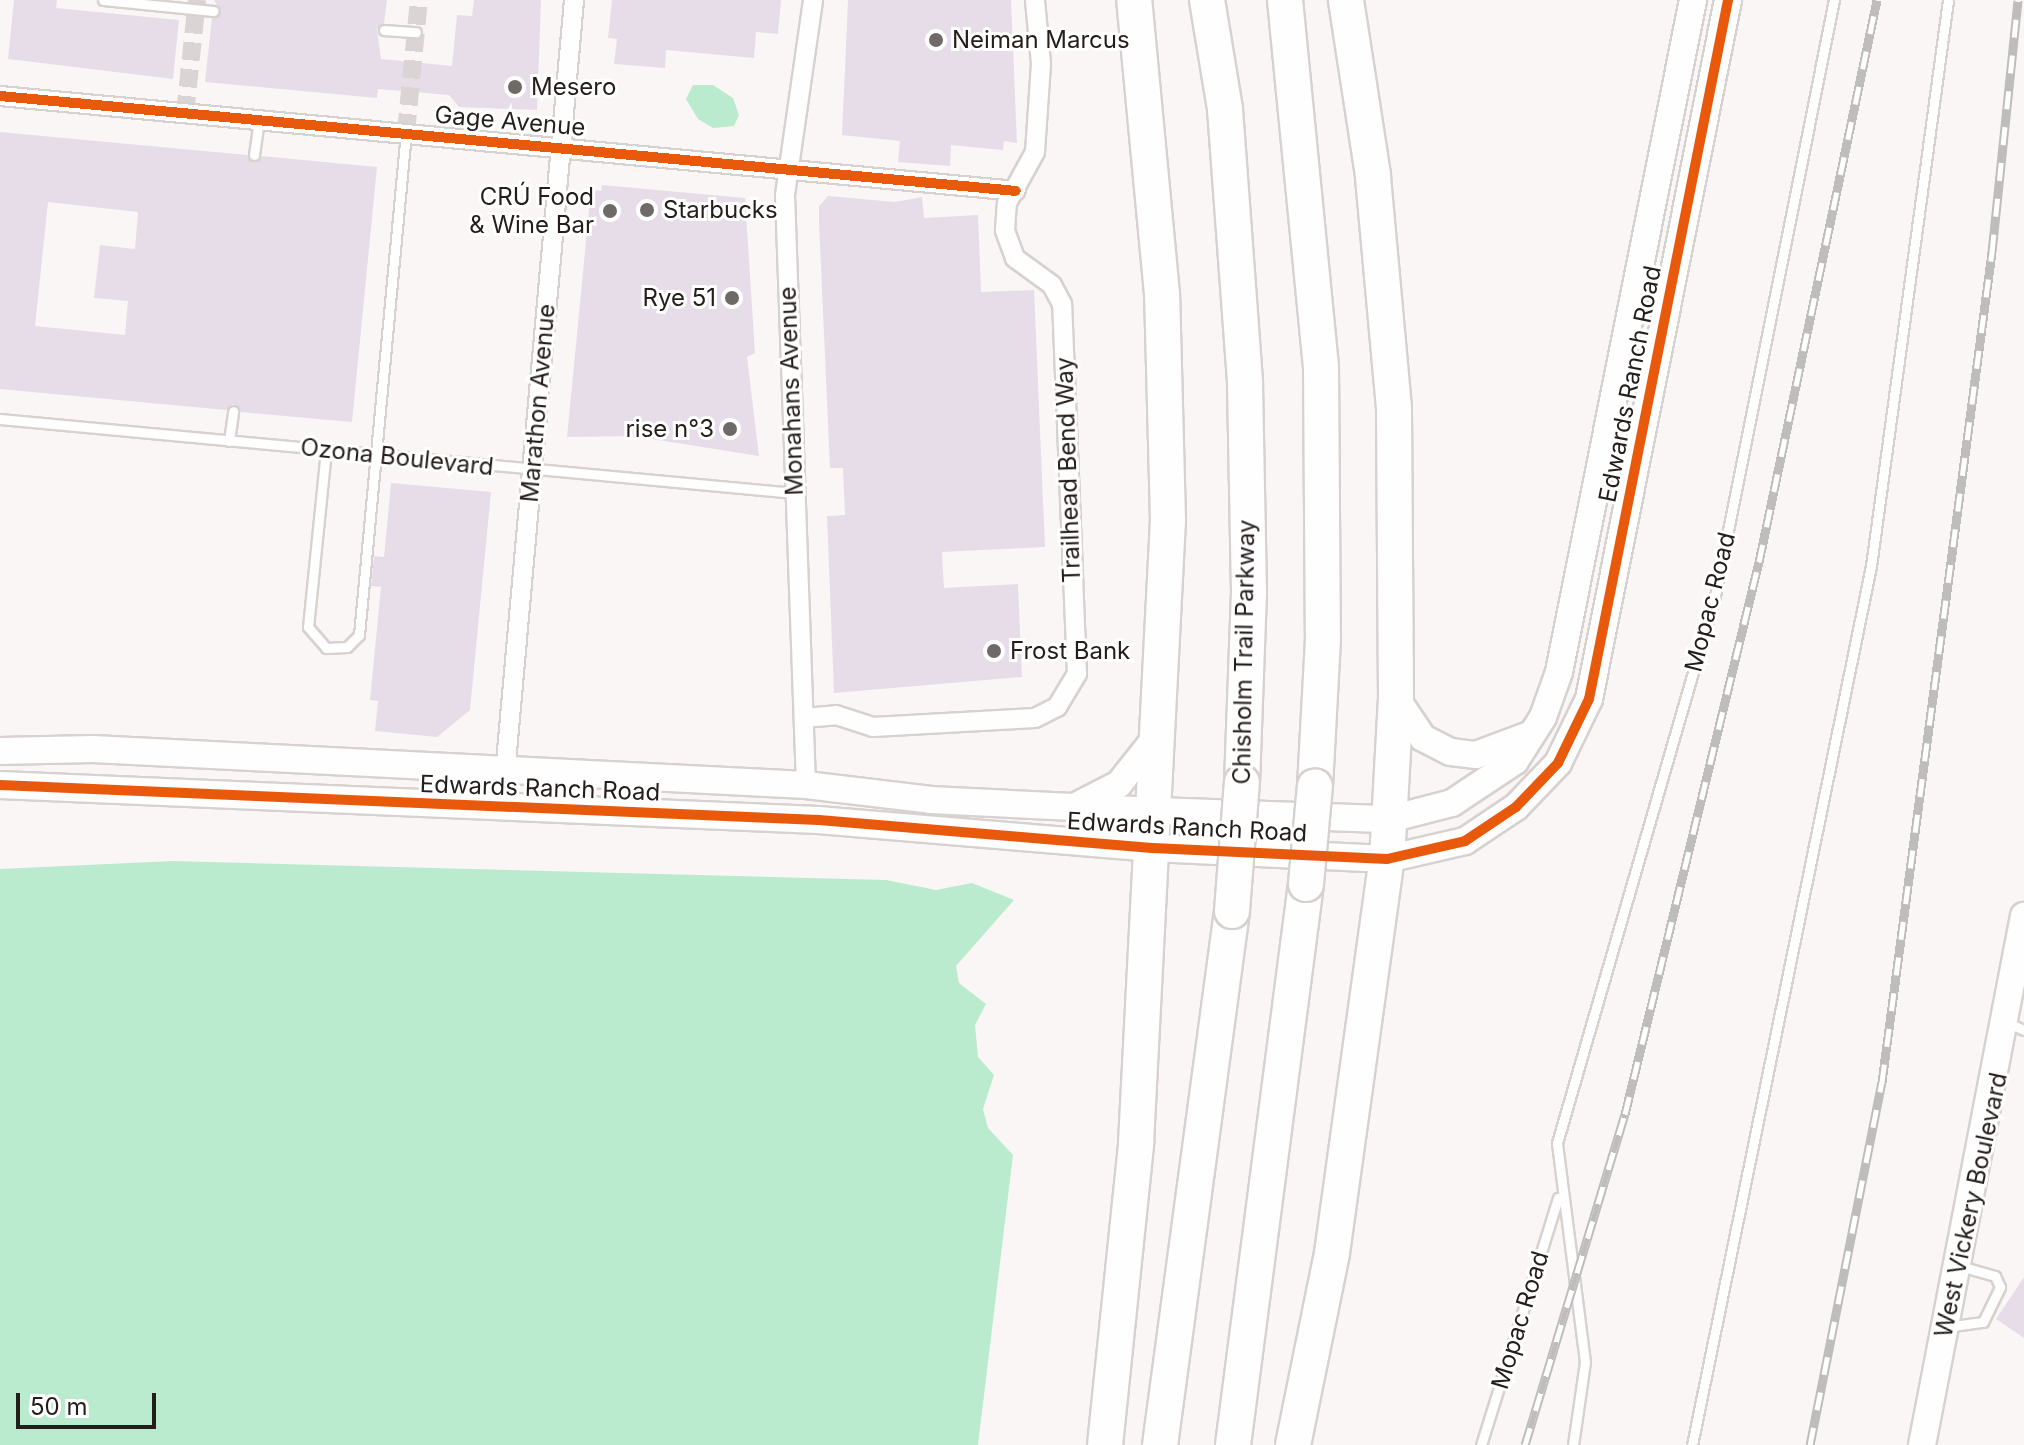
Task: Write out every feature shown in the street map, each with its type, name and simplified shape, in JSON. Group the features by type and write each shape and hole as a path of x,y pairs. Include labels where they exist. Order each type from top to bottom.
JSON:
{"highway":[{"path":"1105,1445 1136,1143 1162,728 1165,339 1134,0"},
{"name":"Chisholm Trail Parkway","path":"1160,1445 1232,911 1242,782 1248,638 1245,384 1226,125 1207,0"},
{"path":"1233,1445 1306,884 1323,639 1321,381 1307,179 1285,0"},
{"path":"1293,1445 1330,1267 1387,859 1396,698 1393,396 1373,175 1346,0"}],"street":[{"name":"Marathon Avenue","path":"502,807 574,0"},
{"name":"Monahans Avenue","path":"806,785 787,169 813,0"},
{"name":"Trailhead Bend Way","path":"804,718 836,715 873,727 1035,718 1071,691 1077,674 1062,304 1052,285 1022,266 1010,249 1005,214 1035,152 1039,109 1035,0"},
{"name":"Edwards Ranch Road","path":"0,751 93,749 505,773 806,785 931,800 1069,808 1390,819 1418,815 1483,788 1515,761 1532,734 1559,672 1693,0"},
{"name":"Edwards Ranch Road","path":"0,785 708,814 1153,848 1387,859 1465,841 1516,807 1558,763 1589,699 1728,0"},
{"name":"Gage Avenue","path":"0,96 561,145 1016,191"},
{"path":"1396,698 1423,738 1451,752 1476,755 1532,734"},
{"path":"1069,808 1119,784 1162,728"},
{"path":"708,814 791,804 806,785"},
{"path":"818,820 832,809 877,810 931,800"},
{"name":"West Vickery Boulevard","path":"1922,1445 1959,1266 2016,1027 2024,916"}],"lane":[{"path":"103,0 213,11"},
{"name":"Mopac Road","path":"1573,1445 1585,1362 1559,1194 1556,1155 1564,1117 1715,596 1834,0"},
{"path":"1692,1445 1871,566 1948,0"},
{"path":"384,30 416,32"},
{"path":"254,155 259,120"},
{"path":"326,450 308,627 326,648 347,647 359,635 406,132"},
{"path":"229,441 233,411"},
{"name":"Ozona Boulevard","path":"0,419 795,493"},
{"name":"Mopac Road","path":"1481,1445 1559,1194"},
{"path":"1946,1327 1983,1322 2000,1287 1995,1276 1959,1266"}],"green space":[{"path":"693,85 713,85 733,98 739,115 734,126 713,128 698,119 686,99"},
{"path":"173,861 886,880 936,890 972,883 1014,900 956,966 959,983 986,1004 975,1025 978,1057 994,1075 983,1109 988,1128 1013,1155 978,1445 0,1445 0,869"}],"building":[{"path":"14,0 57,0 56,8 179,20 173,79 8,59"},
{"path":"214,0 387,0 384,23 377,29 381,59 452,66 457,15 472,16 474,0 541,0 537,110 459,107 449,95 378,89 377,98 205,82 212,18 220,11"},
{"path":"612,0 781,0 778,34 756,32 754,58 666,50 665,68 614,64 617,39 608,38"},
{"path":"848,0 1011,0 1017,143 1004,141 1003,150 951,145 950,166 898,162 900,141 842,135"},
{"path":"0,132 247,155 254,162 261,156 377,167 352,422 240,412 233,404 226,410 0,389","holes":["48,202 138,212 135,249 100,245 94,298 128,301 125,335 35,326"]},
{"path":"602,185 745,198 755,353 747,357 759,456 633,436 567,437 591,190 601,191"},
{"path":"828,196 895,202 922,197 924,218 978,215 981,292 1034,290 1045,547 942,552 944,588 1018,584 1022,677 834,693 827,516 845,515 843,468 830,468 819,223 819,206"},
{"path":"391,483 491,492 470,710 437,737 375,731 378,701 370,700 381,587 371,586 374,556 384,557"},
{"path":"2024,1277 2024,1338 1996,1319"}],"tunnel":[{"path":"185,114 197,0"},
{"path":"406,132 419,0"}],"railway":[{"path":"1525,1445 1625,1114 1759,562 1877,0"},
{"path":"1810,1445 1882,1082 1992,252 2018,0"}],"cycle path":[{"path":"0,785 818,820 1153,848 1387,859 1465,841 1516,807 1558,763 1589,699 1728,0"},
{"path":"0,96 1016,191"}],"place":[{"name":"Neiman Marcus","path":"936,40"},
{"name":"Mesero","path":"515,87"},
{"name":"Starbucks","path":"647,210"},
{"name":"CRÚ Food & Wine Bar","path":"610,211"},
{"name":"Rye 51","path":"732,298"},
{"name":"rise n°3","path":"730,429"},
{"name":"Frost Bank","path":"994,651"}]}
